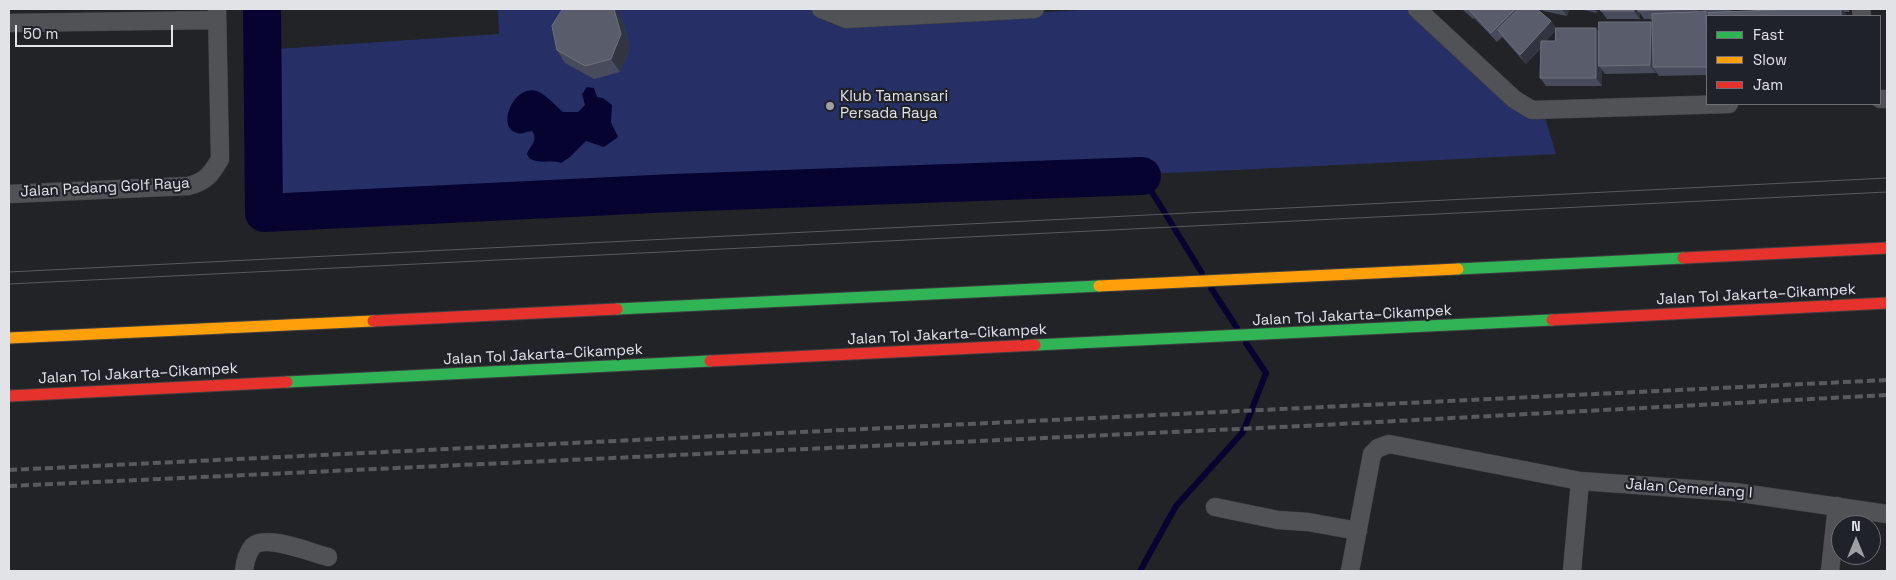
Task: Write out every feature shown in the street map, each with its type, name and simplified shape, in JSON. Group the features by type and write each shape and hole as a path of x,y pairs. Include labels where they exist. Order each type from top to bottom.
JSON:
{"highway":[{"path":"9,338 1121,283 1887,248"},
{"name":"Jalan Tol Jakarta–Cikampek","path":"9,396 1887,303"}],"street":[{"path":"821,9 846,19 970,10 1035,9"},
{"path":"1417,9 1514,99 1532,110 1706,105"},
{"path":"9,23 217,15"},
{"name":"Jalan Padang Golf Raya","path":"9,194 188,186 202,182 212,174 220,159 217,15"},
{"name":"Jalan Cemerlang I","path":"1358,531 1372,454 1378,448 1390,444 1580,481 1734,492 1887,514"},
{"path":"1572,571 1580,481"},
{"path":"1830,571 1838,506"},
{"path":"1215,507 1278,520 1308,522 1358,531 1350,571"},
{"path":"244,571 248,554 254,545 261,541 291,546 328,557"}],"shaded area":[{"name":"Klub Tamansari Persada Raya","path":"498,9 813,9 831,24 1102,9 1416,9 1514,99 1543,111 1556,154 264,213 262,50 499,34"},
{"path":"587,87 594,88 597,97 603,98 612,105 611,122 618,137 604,147 586,141 561,163 537,161 529,158 527,154 535,138 534,134 532,131 521,134 517,133 511,130 508,123 510,107 515,99 522,93 530,90 539,92 563,112 578,112 585,105 582,94"}],"building":[{"path":"563,9 614,9 621,34 611,59 585,66 557,50 552,26"},
{"path":"1472,9 1515,9 1491,33 1470,11"},
{"path":"1519,9 1537,9 1551,21 1520,55 1498,30"},
{"path":"1601,9 1634,9 1634,11 1601,11"},
{"path":"1638,9 1697,9 1638,11"},
{"path":"1841,9 1841,15 1709,15 1708,13"},
{"path":"1706,12 1706,67 1653,67 1652,14"},
{"path":"1599,22 1651,22 1650,65 1599,66"},
{"path":"1556,28 1596,28 1596,78 1540,78 1541,41 1555,41"}],"waterway":[{"path":"262,9 264,213 673,193 1142,176"},
{"path":"1142,176 1202,273"},
{"path":"1211,288 1237,328"},
{"path":"1140,571 1176,506 1243,432 1266,373 1246,343"}],"tram line":[{"path":"9,272 1887,178"},
{"path":"9,284 1887,192"}],"railway":[{"path":"9,470 1887,380"},
{"path":"9,486 1302,426 1887,395"}],"traffic: fast":[{"path":"1458,269 1683,258"},
{"path":"617,309 1099,286"},
{"path":"1035,345 1552,320"},
{"path":"287,382 710,361"}],"traffic: slow":[{"path":"1099,286 1458,269"},
{"path":"9,338 373,321"}],"traffic: jam":[{"path":"1683,258 1887,248"},
{"path":"1552,320 1887,303"},
{"path":"373,321 617,309"},
{"path":"710,361 1035,345"},
{"path":"9,396 287,382"}],"place":[{"name":"Klub Tamansari Persada Raya","path":"830,106"}]}
